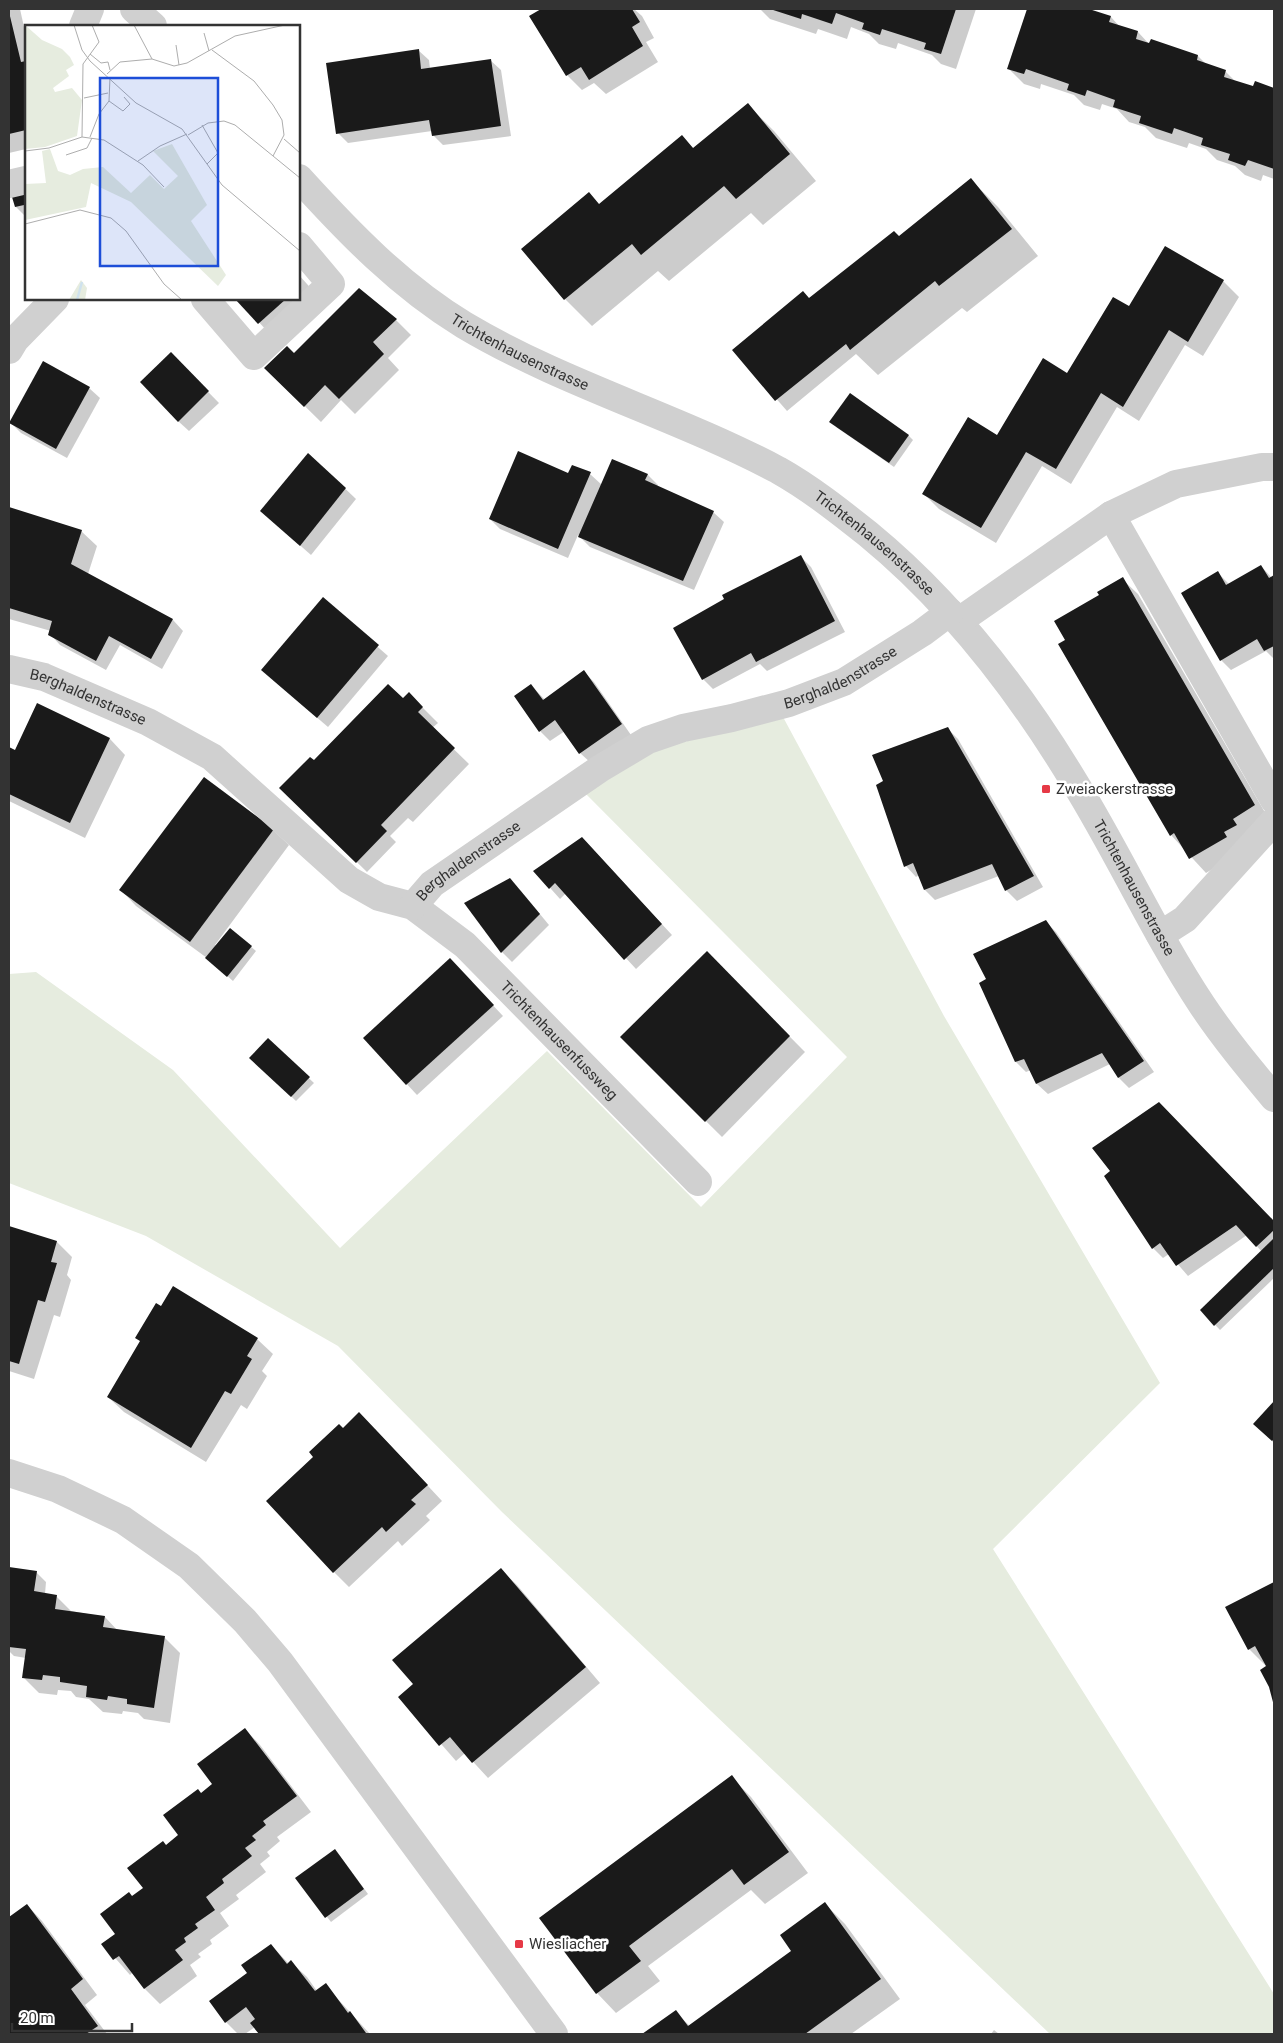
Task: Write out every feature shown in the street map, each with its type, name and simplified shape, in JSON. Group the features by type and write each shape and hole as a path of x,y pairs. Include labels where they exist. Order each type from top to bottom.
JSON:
{"street":[{"path":"83,25 90,9"},
{"path":"134,9 152,25"},
{"path":"9,184 25,180"},
{"name":"Trichtenhausenstrasse","path":"300,181 346,230 396,276 463,324 520,356 703,434 779,471 817,494 896,558 955,617 1002,675 1072,778 1160,935 1202,1004 1241,1058 1274,1098"},
{"path":"206,300 254,356 332,284 300,247"},
{"path":"9,350 14,340 54,300"},
{"path":"955,617 1111,515 1176,484 1262,466 1274,467"},
{"path":"1111,515 1274,800"},
{"name":"Berghaldenstrasse","path":"9,669 44,677 139,718 212,757 349,880 379,897 413,906 432,884 602,768 648,740 683,728 732,718 789,703 844,682 922,633 955,617"},
{"path":"1160,935 1185,919 1274,821"},
{"name":"Trichtenhausenfussweg","path":"413,906 465,945 698,1182"},
{"path":"9,1473 58,1489 123,1520 189,1566 245,1621 280,1662 554,2034"}],"shaded area":[{"path":"783,717 944,1016 1160,1383 993,1549 1274,1994 1274,2034 1050,2034 502,1512 338,1346 146,1236 9,1183 9,974 36,972 173,1070 340,1248 547,1051 701,1207 847,1057 583,791 652,750"}],"building":[{"path":"541,9 632,9 640,22 632,27 643,46 589,80 581,67 566,76 529,16"},
{"path":"770,9 956,9 941,54 924,49 926,43 882,29 880,35 862,29 864,23 836,13 832,24 802,14 801,19"},
{"path":"1027,9 1089,9 1111,16 1109,22 1138,31 1136,39 1149,43 1151,39 1198,55 1197,60 1226,70 1224,77 1253,86 1255,81 1274,88 1274,169 1248,160 1245,166 1228,160 1230,154 1201,145 1203,138 1174,128 1172,134 1139,123 1141,116 1113,107 1115,100 1087,90 1085,96 1067,90 1069,84 1026,69 1024,74 1007,69"},
{"path":"9,12 21,62 25,61 25,130 9,134"},
{"path":"419,49 421,69 491,59 501,126 432,136 429,120 336,134 326,63"},
{"path":"748,103 790,154 736,199 724,186 641,255 632,244 564,300 521,249 589,192 599,204 682,135 693,148"},
{"path":"971,178 1012,229 939,286 935,281 850,350 846,344 775,401 732,350 803,291 809,298 894,231 899,236"},
{"path":"25,193 25,208 24,205 15,207 12,197"},
{"path":"1165,246 1224,280 1188,342 1169,330 1123,407 1101,393 1056,469 1026,452 981,528 922,494 968,417 997,435 1043,358 1067,373 1113,297 1129,306"},
{"path":"359,288 397,319 373,342 384,354 339,399 325,385 304,407 264,368 287,346 294,353"},
{"path":"236,300 285,300 258,324"},
{"path":"171,352 209,391 178,422 140,382"},
{"path":"43,361 90,387 56,449 9,423"},
{"path":"850,393 909,435 889,463 829,422"},
{"path":"518,451 568,473 572,465 591,472 558,549 489,519"},
{"path":"308,453 346,488 300,546 260,511"},
{"path":"612,459 648,474 645,480 714,511 683,581 578,537"},
{"path":"9,507 82,530 71,564 173,619 151,659 109,636 96,661 48,635 52,621 9,608"},
{"path":"801,555 835,621 756,662 751,653 702,680 673,628 724,599 722,595"},
{"path":"1261,565 1269,578 1274,575 1274,646 1264,651 1257,639 1220,661 1181,593 1218,571 1226,585"},
{"path":"1123,577 1255,805 1233,819 1237,825 1224,832 1227,837 1189,859 1174,833 1170,836 1058,644 1065,640 1054,621 1099,595 1097,592"},
{"path":"323,597 379,645 317,718 261,670"},
{"path":"584,670 622,724 579,754 555,720 539,732 514,696 531,684 543,700"},
{"path":"388,684 403,698 409,692 423,707 418,712 455,748 381,825 387,831 356,863 279,788 310,757 314,760"},
{"path":"37,703 110,738 70,823 9,794 9,747 15,750"},
{"path":"948,727 1034,876 1005,891 992,864 924,890 913,863 904,867 876,785 883,781 872,755"},
{"path":"204,777 274,829 190,942 119,890"},
{"path":"582,837 662,924 624,960 555,883 549,889 533,871"},
{"path":"510,878 540,914 501,953 464,903"},
{"path":"1046,920 1144,1061 1118,1078 1102,1053 1036,1084 1024,1059 1015,1062 979,983 986,979 973,954"},
{"path":"230,928 252,946 227,977 205,958"},
{"path":"707,951 790,1036 705,1122 620,1037"},
{"path":"450,958 494,1005 406,1085 363,1038"},
{"path":"268,1038 310,1077 291,1097 249,1058"},
{"path":"1159,1102 1274,1221 1274,1230 1256,1247 1236,1225 1176,1266 1160,1243 1152,1249 1104,1176 1110,1171 1092,1148"},
{"path":"9,1226 57,1241 51,1262 57,1263 45,1302 38,1300 19,1364 9,1361"},
{"path":"1274,1238 1274,1268 1214,1326 1200,1310"},
{"path":"173,1286 258,1338 247,1356 252,1359 231,1394 225,1391 191,1448 107,1397 140,1341 135,1338 156,1303 161,1306"},
{"path":"1274,1401 1274,1439 1272,1441 1253,1424"},
{"path":"359,1412 428,1485 411,1500 416,1504 386,1532 382,1527 333,1573 266,1501 313,1457 309,1452 339,1424 343,1428"},
{"path":"9,1567 37,1571 34,1591 57,1595 55,1609 105,1616 103,1627 165,1636 154,1708 127,1704 127,1699 108,1696 107,1700 86,1697 87,1686 60,1682 60,1677 43,1675 42,1680 22,1678 26,1649 9,1647"},
{"path":"501,1568 586,1667 472,1763 450,1737 439,1746 398,1697 413,1684 392,1660"},
{"path":"1274,1582 1274,1706 1269,1687 1260,1670 1266,1666 1255,1646 1248,1650 1225,1607"},
{"path":"245,1728 297,1796 263,1821 266,1825 252,1836 256,1840 245,1848 252,1856 222,1879 224,1883 206,1897 215,1910 195,1924 198,1928 184,1938 186,1942 175,1950 183,1960 144,1989 119,1956 113,1960 101,1944 115,1934 100,1914 129,1892 132,1896 143,1888 127,1868 163,1841 166,1845 178,1835 163,1815 198,1789 201,1793 212,1784 197,1764"},
{"path":"732,1775 789,1852 744,1885 732,1869 629,1946 641,1961 596,1994 539,1918"},
{"path":"335,1849 364,1889 325,1918 295,1878"},
{"path":"825,1902 881,1979 805,2034 642,2034 676,2010 688,2026 791,1951 780,1935"},
{"path":"27,1904 83,1979 71,1989 98,2026 86,2034 9,2034 9,1917"},
{"path":"271,1944 287,1964 291,1960 315,1991 326,1983 348,2013 350,2011 366,2033 259,2034 250,2023 255,2019 246,2007 225,2023 209,2001 247,1973 241,1965"}],"place":[{"name":"Zweiackerstrasse","path":"1046,789"},
{"name":"Wiesliacher","path":"519,1944"}]}
